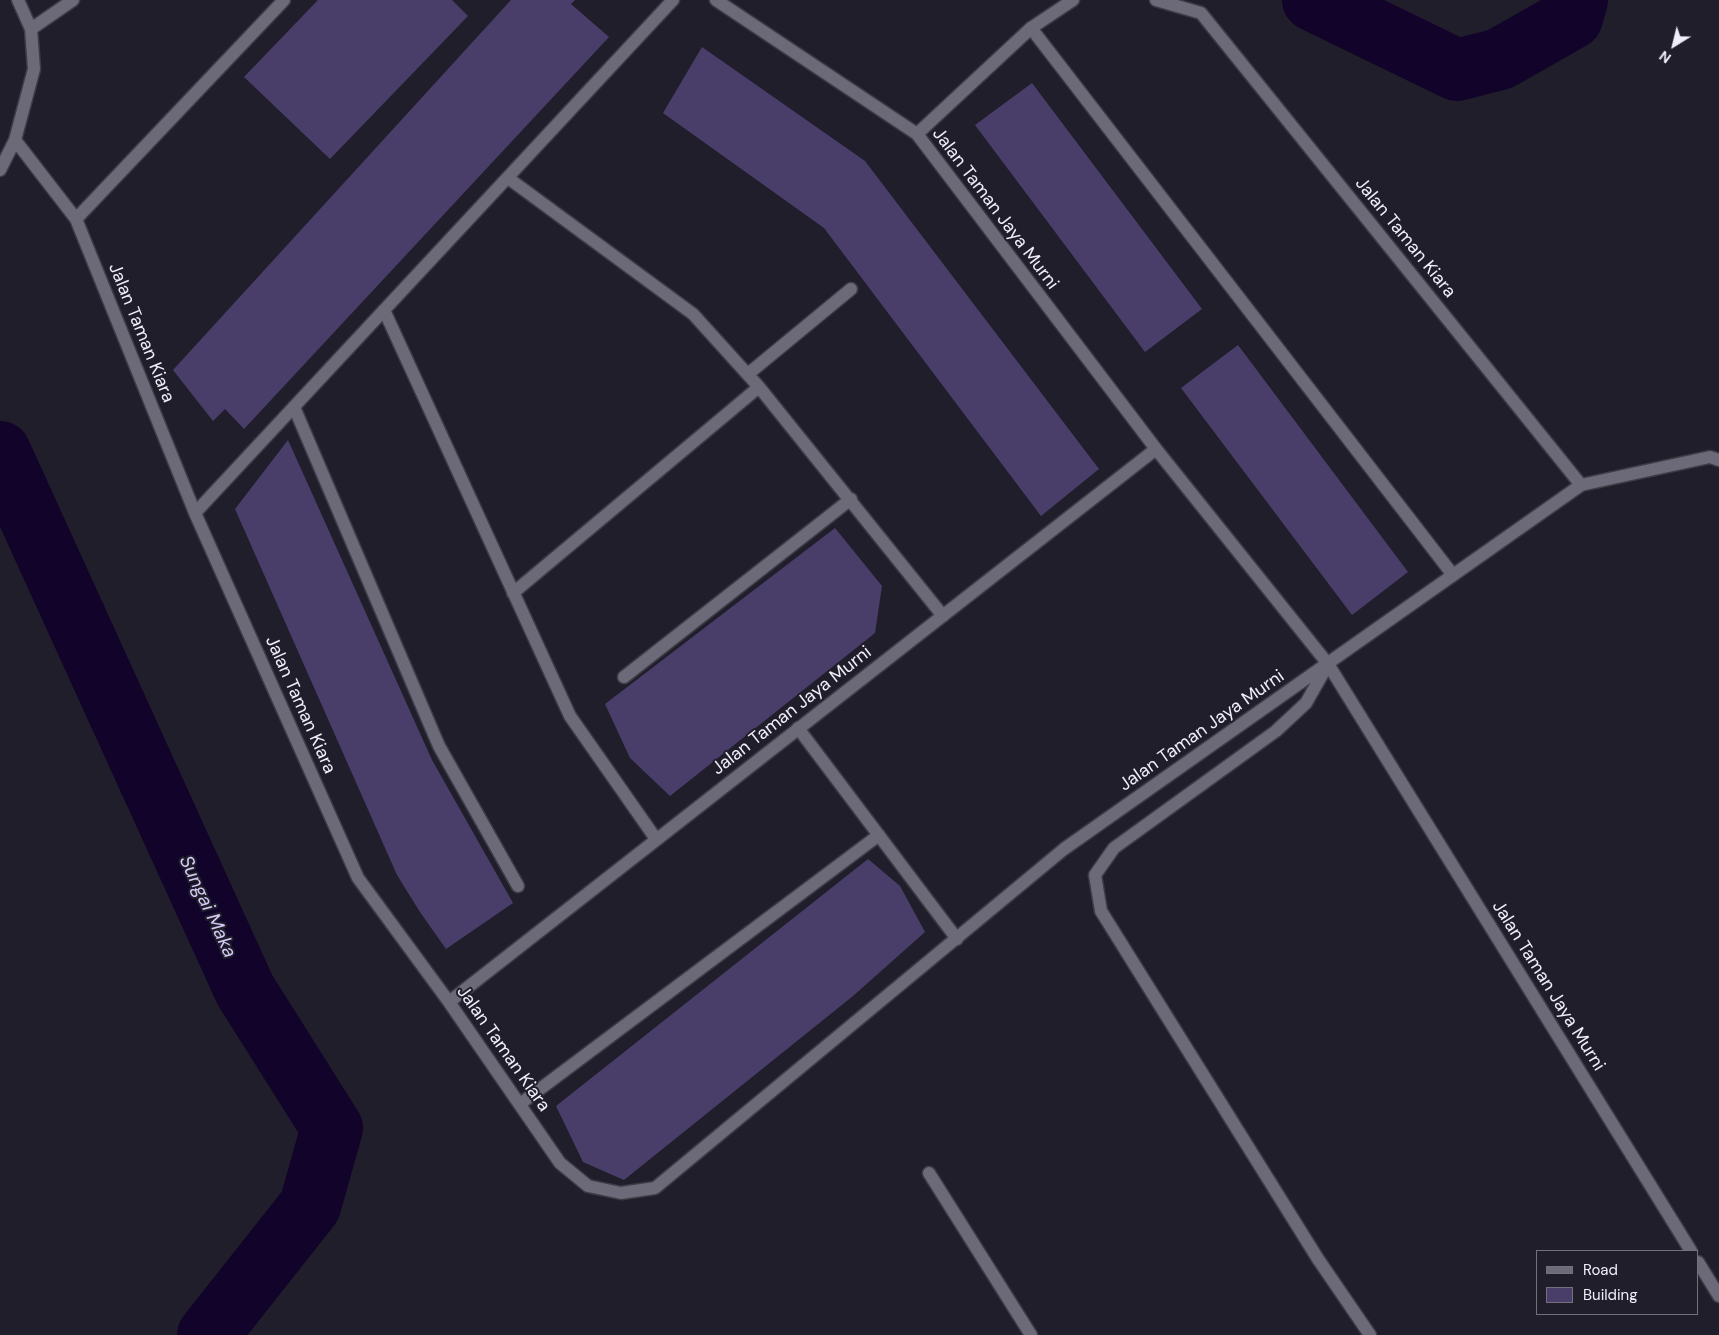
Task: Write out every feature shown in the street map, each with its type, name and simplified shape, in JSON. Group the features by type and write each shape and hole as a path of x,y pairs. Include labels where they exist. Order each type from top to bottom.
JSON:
{"street":[{"path":"0,170 15,140 34,69 31,29 18,0"},
{"path":"31,29 73,0"},
{"path":"76,220 284,0"},
{"path":"195,513 673,0"},
{"name":"Jalan Taman Jaya Murni","path":"716,0 918,134 1156,449 1328,664 1690,1250"},
{"path":"918,134 1031,28 1073,0"},
{"name":"Jalan Taman Kiara","path":"1156,0 1201,13 1581,485"},
{"path":"1031,28 1453,575"},
{"name":"Jalan Taman Kiara","path":"15,140 76,220 195,513 358,878 449,1002 560,1163 588,1186 621,1194 655,1188"},
{"path":"508,178 693,314 759,387 943,616"},
{"path":"748,374 851,289"},
{"path":"384,310 570,716 656,839"},
{"path":"513,593 759,387"},
{"path":"294,407 439,746 518,886"},
{"name":"Jalan Taman Jaya Murni","path":"449,1002 1156,449"},
{"path":"1581,485 1710,457 1719,460"},
{"name":"Jalan Taman Jaya Murni","path":"655,1188 1064,849 1581,485"},
{"path":"624,677 850,499"},
{"path":"1328,664 1306,703 1276,731 1114,848 1095,875 1101,911 1318,1260 1370,1335"},
{"path":"798,728 957,938"},
{"path":"520,1104 879,835"},
{"path":"929,1173 1031,1335"},
{"path":"1699,1264 1719,1296"}],"building":[{"path":"318,0 452,0 468,16 330,159 244,77"},
{"path":"511,0 575,0 571,4 609,37 244,429 225,409 213,421 173,370"},
{"path":"702,47 865,161 1099,469 1041,516 824,228 663,113"},
{"path":"1032,83 1202,309 1145,352 975,125"},
{"path":"1238,345 1408,572 1352,615 1181,388"},
{"path":"288,440 432,760 513,903 446,949 397,875 235,509"},
{"path":"835,528 882,586 875,633 670,796 630,758 605,704"},
{"path":"868,859 900,886 925,932 853,996 624,1180 583,1162 556,1106"}],"waterway":[{"path":"1313,0 1457,70 1500,59 1572,18 1577,0"},
{"name":"Sungai Maka","path":"0,452 245,990 332,1128 310,1206 208,1335"}]}
